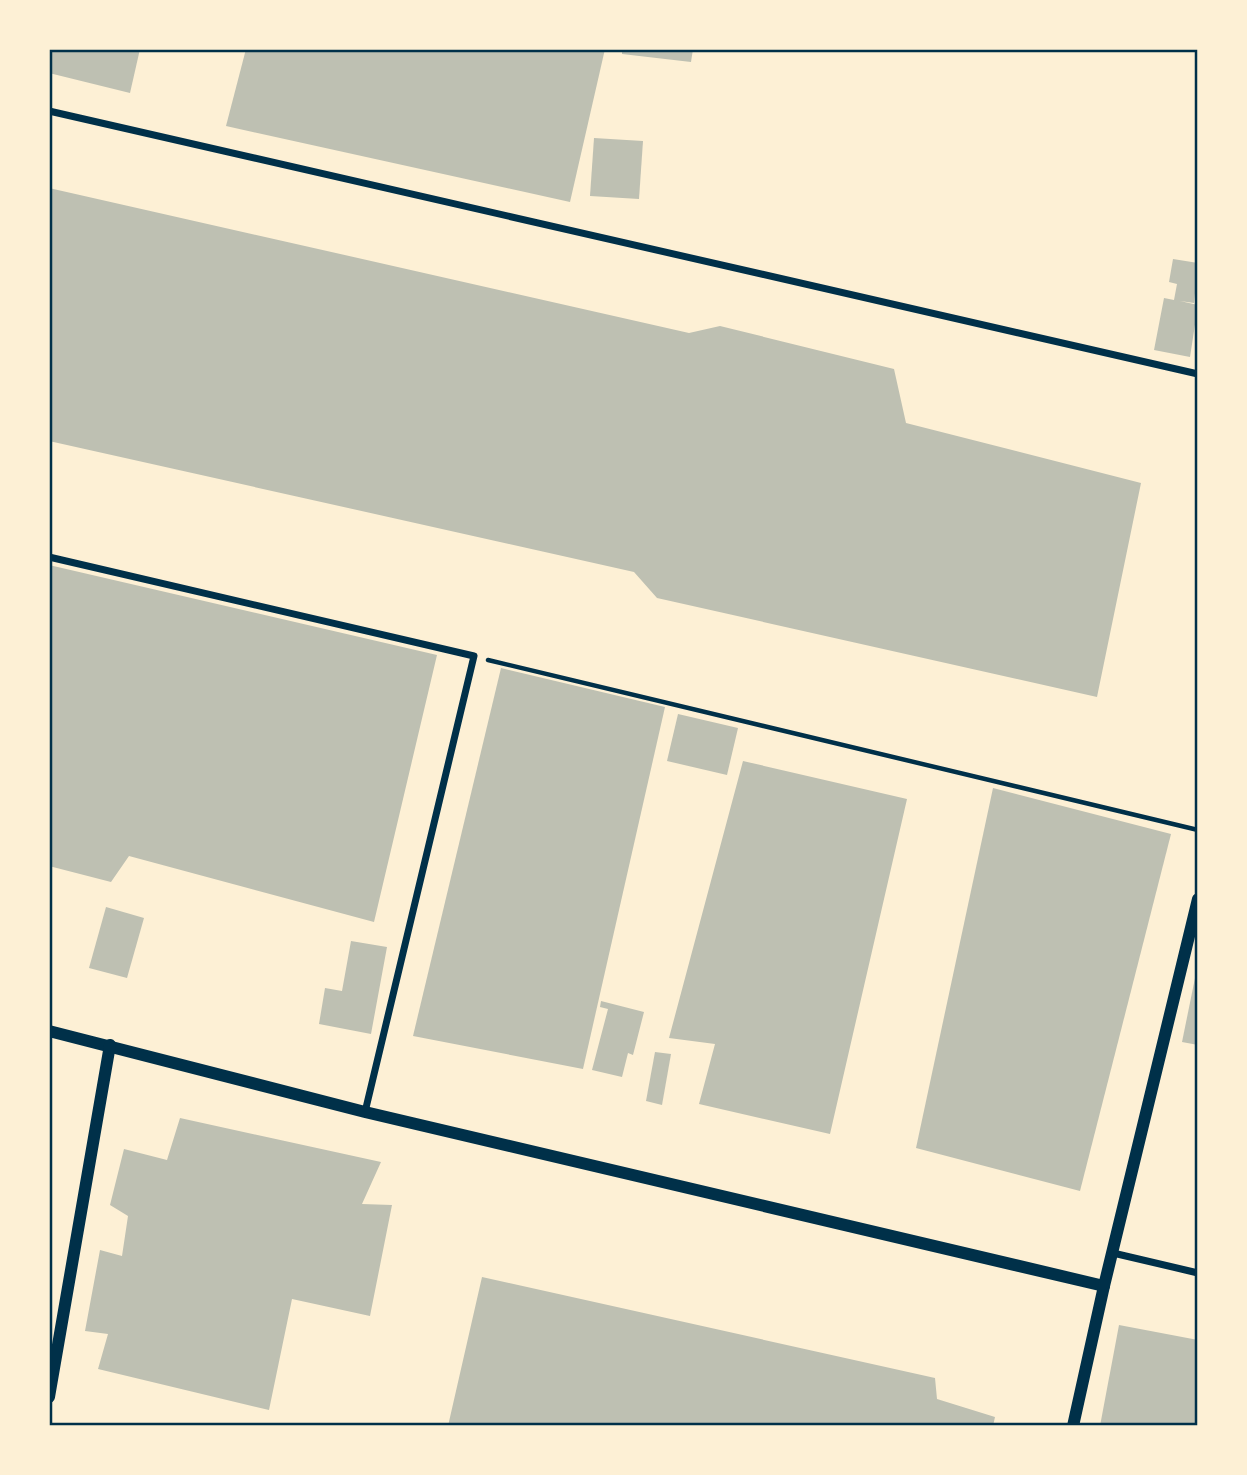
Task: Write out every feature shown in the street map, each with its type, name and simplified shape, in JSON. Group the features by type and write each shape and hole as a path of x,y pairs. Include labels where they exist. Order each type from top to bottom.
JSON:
{"street":[{"path":"49,111 1198,374"},
{"path":"49,557 474,656 365,1112"},
{"path":"1073,1426 1104,1286 1198,899"},
{"path":"49,1031 365,1112 1104,1286"},
{"path":"49,1396 110,1045"},
{"path":"1113,1253 1198,1273"}],"path":[{"path":"474,656 1198,830"}],"building":[{"path":"49,49 140,49 130,93 49,73"},
{"path":"246,49 605,49 570,202 226,126"},
{"path":"622,49 693,49 691,62 622,54"},
{"path":"594,138 643,141 639,199 590,196"},
{"path":"49,188 689,333 720,326 894,369 906,423 1141,483 1097,697 657,598 634,572 49,441"},
{"path":"1173,259 1198,263 1194,303 1180,301 1198,305 1190,357 1154,350 1164,298 1174,300 1177,284 1169,282"},
{"path":"49,565 437,655 374,922 129,856 111,882 49,866"},
{"path":"501,668 665,707 583,1069 413,1036"},
{"path":"678,714 738,728 727,775 667,761"},
{"path":"743,761 907,799 830,1134 699,1104 715,1044 669,1038"},
{"path":"993,788 1171,834 1080,1191 916,1148"},
{"path":"106,907 144,918 127,978 89,968"},
{"path":"351,941 387,947 371,1034 319,1024 325,988 342,991"},
{"path":"1195,978 1198,978 1198,1045 1182,1042"},
{"path":"601,1001 644,1012 633,1055 628,1053 622,1077 592,1070 608,1009 600,1007"},
{"path":"655,1052 671,1054 662,1105 646,1101"},
{"path":"180,1118 381,1162 362,1204 392,1205 370,1316 292,1299 269,1410 98,1369 108,1334 85,1331 100,1250 122,1256 128,1216 110,1205 124,1149 167,1160"},
{"path":"482,1277 935,1378 937,1399 995,1417 993,1426 448,1426"},
{"path":"1119,1325 1198,1340 1198,1426 1100,1426"}]}
